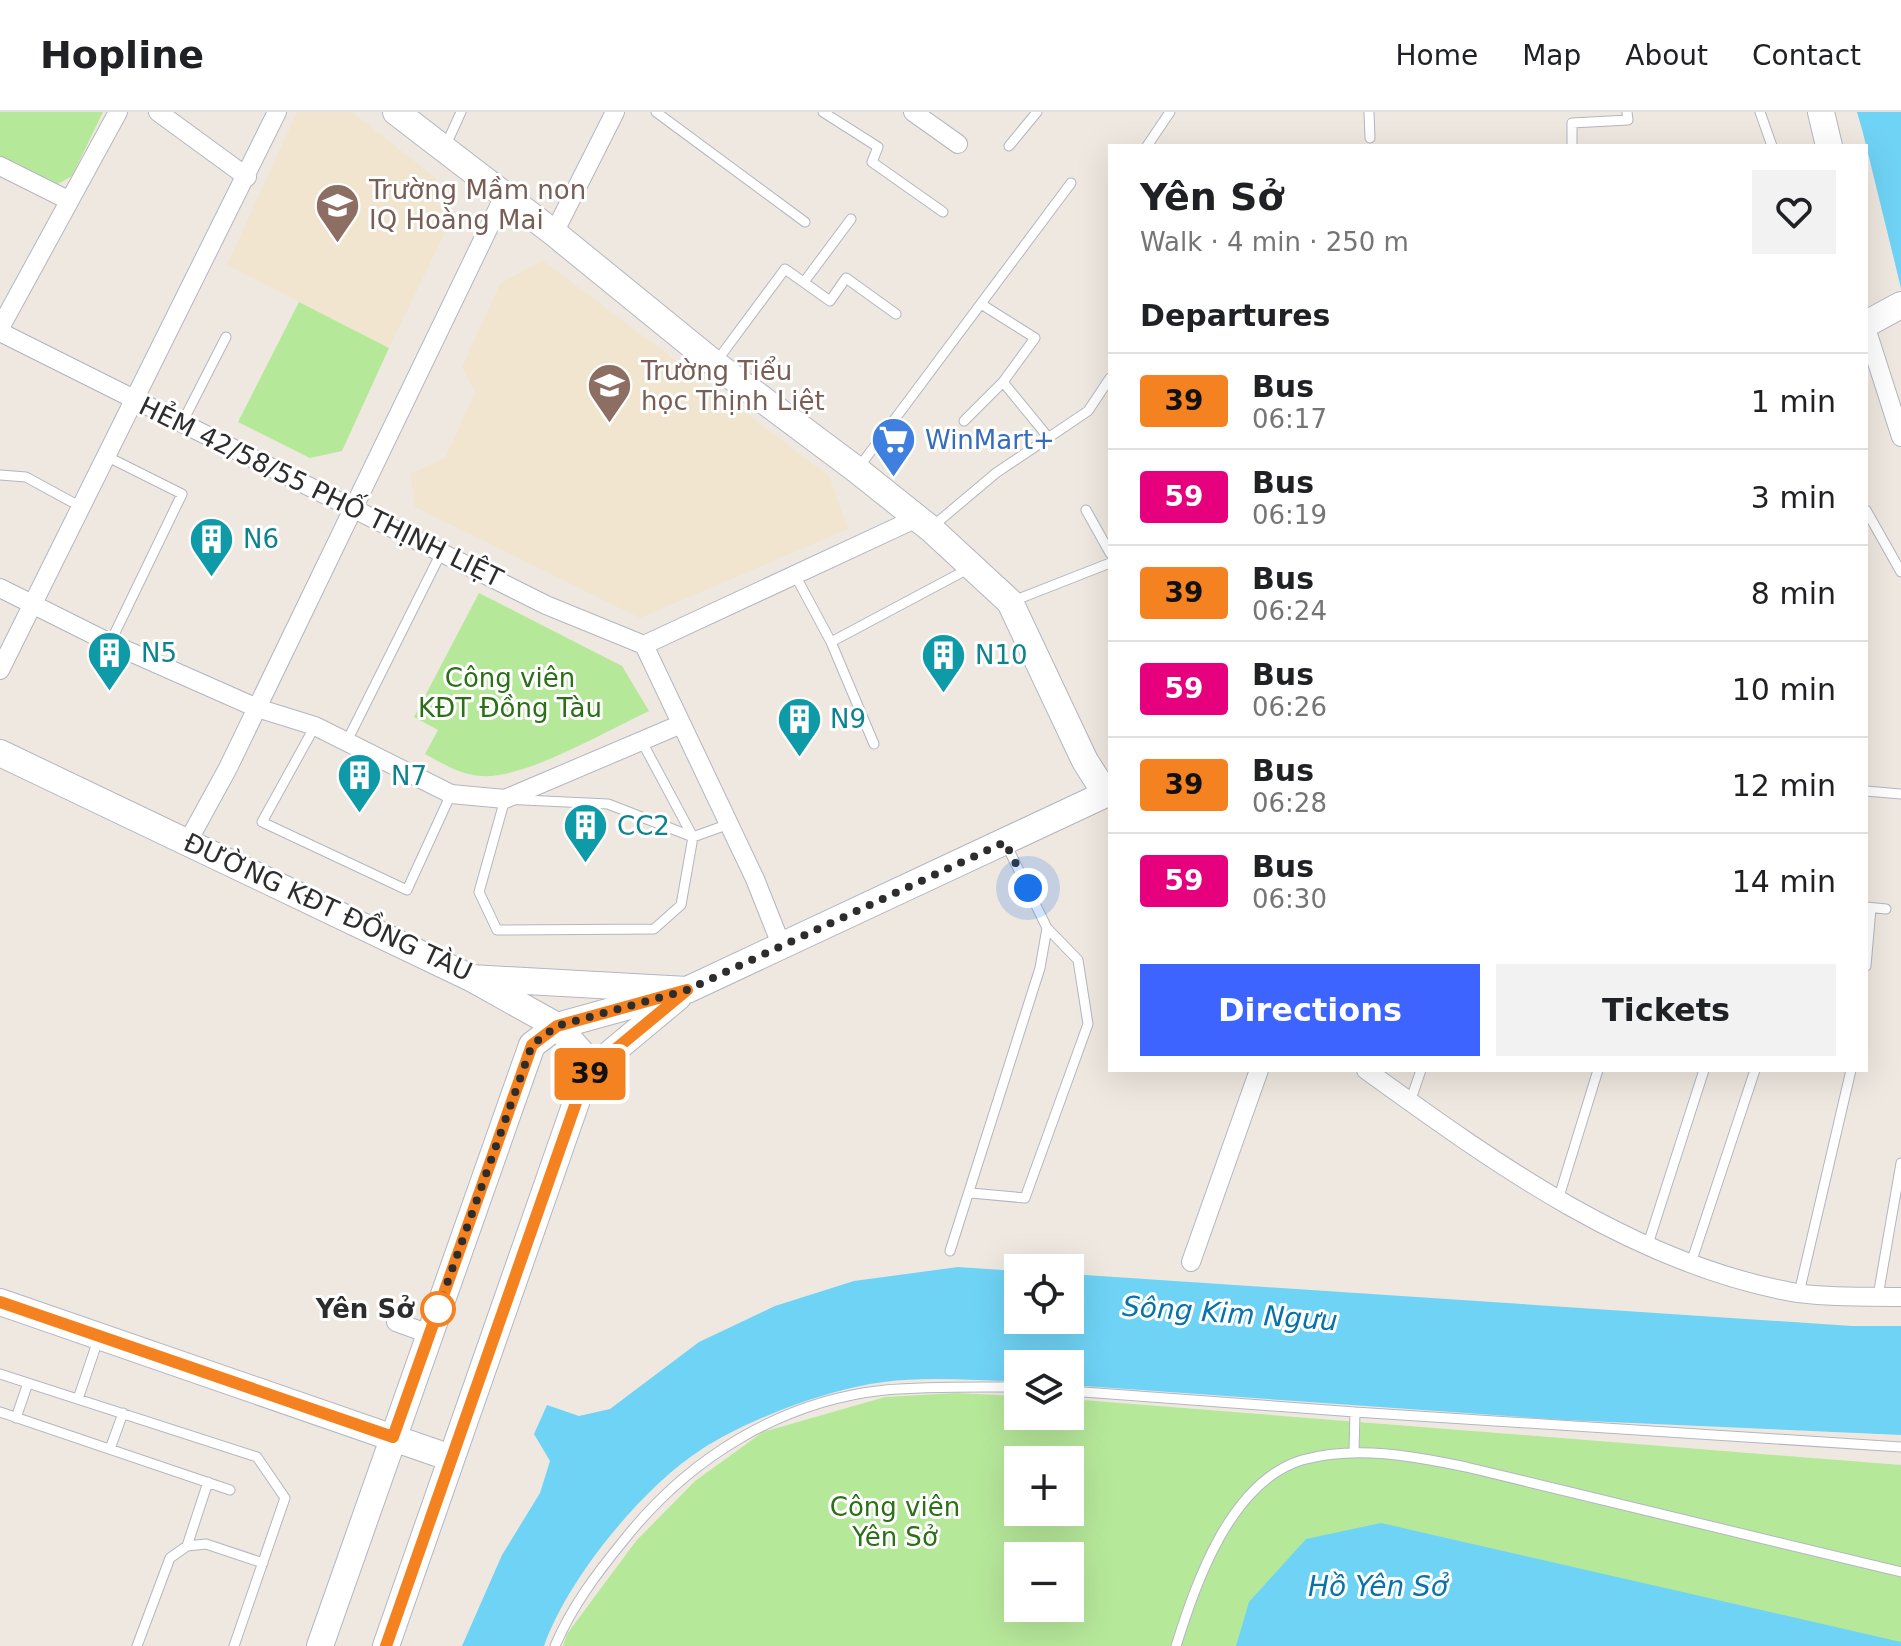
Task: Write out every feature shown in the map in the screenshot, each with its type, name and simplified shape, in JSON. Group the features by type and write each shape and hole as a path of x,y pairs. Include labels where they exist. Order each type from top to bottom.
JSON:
{"street":[{"path":"0,330 118,112"},
{"path":"158,112 247,177"},
{"path":"0,670 277,112"},
{"path":"396,112 554,233 715,364 924,523 1010,602 1085,761 1108,794"},
{"path":"554,233 615,112"},
{"path":"913,112 958,144"},
{"path":"1821,112 1829,144"},
{"path":"0,166 68,200"},
{"path":"187,843 257,708 504,196"},
{"path":"1868,325 1898,307"},
{"name":"HẺM 42/58/55 PHỐ THỊNH LIỆT","path":"0,330 546,605 644,645"},
{"path":"1868,332 1901,437"},
{"path":"782,947 729,824 679,725 644,645 795,575 924,523"},
{"path":"0,588 110,643 257,708 315,726 451,794 505,799 679,725"},
{"name":"ĐƯỜNG KĐT ĐỒNG TÀU","path":"0,753 471,978 687,990 1108,795"},
{"path":"471,978 557,1026 594,1067"},
{"path":"471,978 502,1001 525,1025 532,1045"},
{"path":"320,1646 532,1045 557,1026 687,990"},
{"path":"386,1646 579,1094 594,1067 687,990"},
{"path":"532,1045 594,1067"},
{"path":"1191,1262 1258,1072"},
{"path":"1369,1072 1558,1200 1691,1263 1799,1293 1901,1297"},
{"path":"0,1302 451,1458"},
{"path":"396,1322 429,1334"}],"lane":[{"path":"444,150 461,112"},
{"path":"656,112 805,222"},
{"path":"823,112 878,147 872,162 943,212"},
{"path":"1009,146 1037,112"},
{"path":"1148,144 1170,112"},
{"path":"1369,112 1370,138"},
{"path":"1572,144 1572,123 1628,120 1627,112"},
{"path":"1760,112 1771,144"},
{"path":"857,470 1071,183"},
{"path":"804,282 851,219"},
{"path":"715,364 785,269 830,301 846,278 896,314"},
{"path":"964,421 1003,382 1035,338 981,304"},
{"path":"181,423 226,337"},
{"path":"924,523 1088,411 1108,381"},
{"path":"1003,382 1048,437"},
{"path":"106,456 182,494 110,643"},
{"path":"0,475 26,477 81,507"},
{"path":"1086,510 1108,549"},
{"path":"1868,514 1901,572"},
{"path":"346,743 442,551"},
{"path":"1010,602 1108,564"},
{"path":"831,642 971,567"},
{"path":"795,575 831,642 874,744"},
{"path":"315,726 262,822 407,890 451,794"},
{"path":"641,740 693,837 681,905 654,929 497,930 479,892 505,799 608,804 693,837 729,824"},
{"path":"1868,791 1901,794"},
{"path":"971,1193 1025,1198 1088,1024 1078,960 1047,928 1005,842"},
{"path":"1868,908 1886,909"},
{"path":"950,1251 971,1193 1040,968 1047,928"},
{"path":"1410,1102 1420,1072"},
{"path":"1558,1200 1597,1072"},
{"path":"1648,1244 1703,1072"},
{"path":"1691,1263 1754,1072"},
{"path":"1799,1293 1851,1072"},
{"path":"1878,1296 1901,1163"},
{"path":"78,1399 99,1336"},
{"path":"0,1374 257,1457 285,1498 234,1646"},
{"path":"16,1418 28,1383"},
{"path":"555,1646 568,1614 656,1499 699,1463 779,1416 883,1391 1004,1387"},
{"path":"1084,1392 1901,1447"},
{"path":"0,1412 230,1490"},
{"path":"1354,1452 1355,1412"},
{"path":"110,1449 123,1413"},
{"path":"1176,1646 1199,1574 1223,1532 1252,1495 1276,1474 1302,1461 1354,1452 1411,1456 1466,1467 1901,1572"},
{"path":"187,1546 208,1482"},
{"path":"137,1646 170,1558 187,1546 206,1544 263,1563"}],"shaded area":[{"name":"Trường Mầm non IQ Hoàng Mai","path":"297,112 352,112 437,179 449,224 389,348 227,265"},
{"name":"Trường Tiểu học Thịnh Liệt","path":"542,260 829,476 848,529 640,618 415,507 410,474 445,458 475,393 462,367 500,284"}],"green space":[{"path":"0,112 103,112 72,176 56,185 0,156"},
{"path":"299,302 389,348 342,451 310,458 238,422"},
{"name":"Công viên KĐT Đồng Tàu","path":"479,593 622,666 649,711 543,762 500,775 467,774 425,754 438,730 414,717"},
{"name":"Công viên Yên Sở","path":"956,1393 1004,1395 1004,1430 1084,1430 1084,1400 1901,1465 1901,1646 563,1646 567,1634 636,1541 695,1481 763,1432 885,1397"}],"water":[{"path":"1857,112 1901,112 1901,288 1868,144"},
{"name":"Sông Kim Ngưu","path":"958,1267 1004,1270 1004,1334 1084,1334 1084,1275 1852,1326 1901,1326 1901,1435 1564,1420 1084,1386 1084,1350 1004,1350 1004,1381 900,1380 862,1386 814,1398 765,1416 721,1438 679,1466 655,1487 609,1537 570,1593 544,1646 462,1646 502,1555 540,1493 550,1461 534,1434 547,1405 579,1416 610,1409 699,1342 775,1306 854,1281"},
{"name":"Hồ Yên Sở","path":"1381,1523 1901,1642 1901,1646 1236,1646 1249,1602 1306,1539"}],"bus line":[{"name":"39","path":"0,1302 393,1437 532,1045 557,1026 687,990 594,1067 579,1094 386,1646"}],"place":[{"name":"Trường Mầm non IQ Hoàng Mai","path":"338,244"},
{"name":"Trường Tiểu học Thịnh Liệt","path":"610,425"},
{"name":"WinMart+","path":"894,479"},
{"name":"N6","path":"212,578"},
{"name":"N5","path":"110,692"},
{"name":"N10","path":"944,694"},
{"name":"N9","path":"799,758"},
{"name":"N7","path":"360,815"},
{"name":"CC2","path":"586,865"},
{"name":"Yên Sở","path":"438,1309"}],"route":[{"path":"438,1309 532,1045 557,1026 687,990 1005,842 1028,888"}]}
